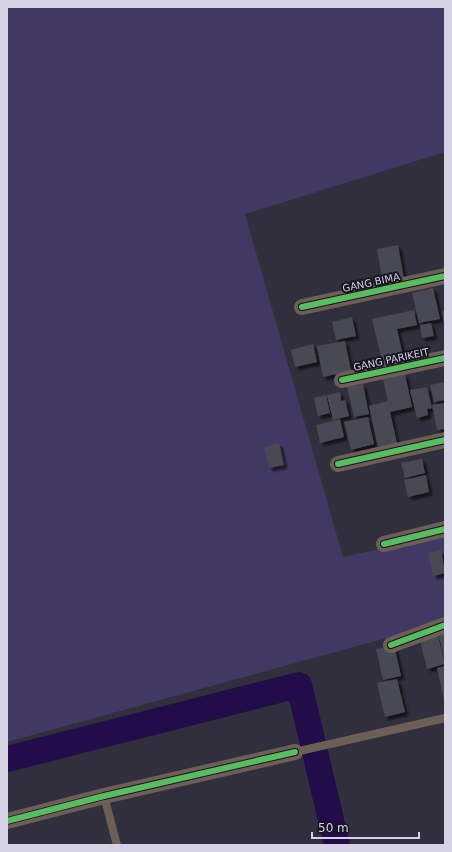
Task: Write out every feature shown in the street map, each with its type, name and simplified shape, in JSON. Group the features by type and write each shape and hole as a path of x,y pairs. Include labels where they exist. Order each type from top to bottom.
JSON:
{"street":[{"name":"GANG BIMA","path":"302,307 445,276"},
{"name":"GANG PARIKEIT","path":"342,380 445,358"},
{"path":"338,464 445,440"},
{"path":"384,544 445,529"},
{"path":"391,645 445,625"},
{"path":"7,821 104,796 295,752"}],"lane":[{"path":"295,752 445,718"},
{"path":"104,796 117,845"}],"shaded area":[{"path":"7,7 445,7 445,152 245,214 343,557 445,535 445,622 7,742"}],"building":[{"path":"398,245 404,279 383,283 377,249"},
{"path":"433,288 440,319 419,323 412,293"},
{"path":"414,310 417,325 397,329 404,360 383,365 372,319"},
{"path":"442,311 445,311 445,324 444,324"},
{"path":"352,317 356,336 336,340 332,322"},
{"path":"431,323 434,336 422,338 420,325"},
{"path":"345,341 351,371 323,377 317,346"},
{"path":"313,344 317,362 295,367 291,350"},
{"path":"405,374 412,407 390,412 397,443 378,447 369,406 388,401 383,379"},
{"path":"445,382 445,400 434,402 430,385"},
{"path":"363,384 369,414 354,417 347,387"},
{"path":"427,387 432,408 427,409 428,415 417,418 410,390"},
{"path":"340,392 341,401 345,400 349,416 333,420 327,395"},
{"path":"326,395 330,413 318,416 314,398"},
{"path":"445,403 445,429 437,430 432,405"},
{"path":"368,417 374,444 351,450 344,422"},
{"path":"340,419 344,437 320,443 316,425"},
{"path":"279,443 284,465 269,468 264,447"},
{"path":"422,459 425,473 405,478 401,463"},
{"path":"426,475 429,492 408,497 404,480"},
{"path":"441,550 445,573 433,576 428,553"},
{"path":"445,630 445,658 444,658 438,632"},
{"path":"438,636 445,664 427,669 420,640"},
{"path":"394,645 401,676 383,680 376,649"},
{"path":"445,666 445,700 444,700 437,668"},
{"path":"397,679 405,712 385,717 377,683"}],"waterway":[{"path":"7,759 299,685 337,845"}],"cycle path":[{"path":"302,307 445,276"},
{"path":"342,380 445,358"},
{"path":"338,464 445,440"},
{"path":"384,544 445,529"},
{"path":"391,645 445,625"},
{"path":"7,821 104,796 295,752"}]}
